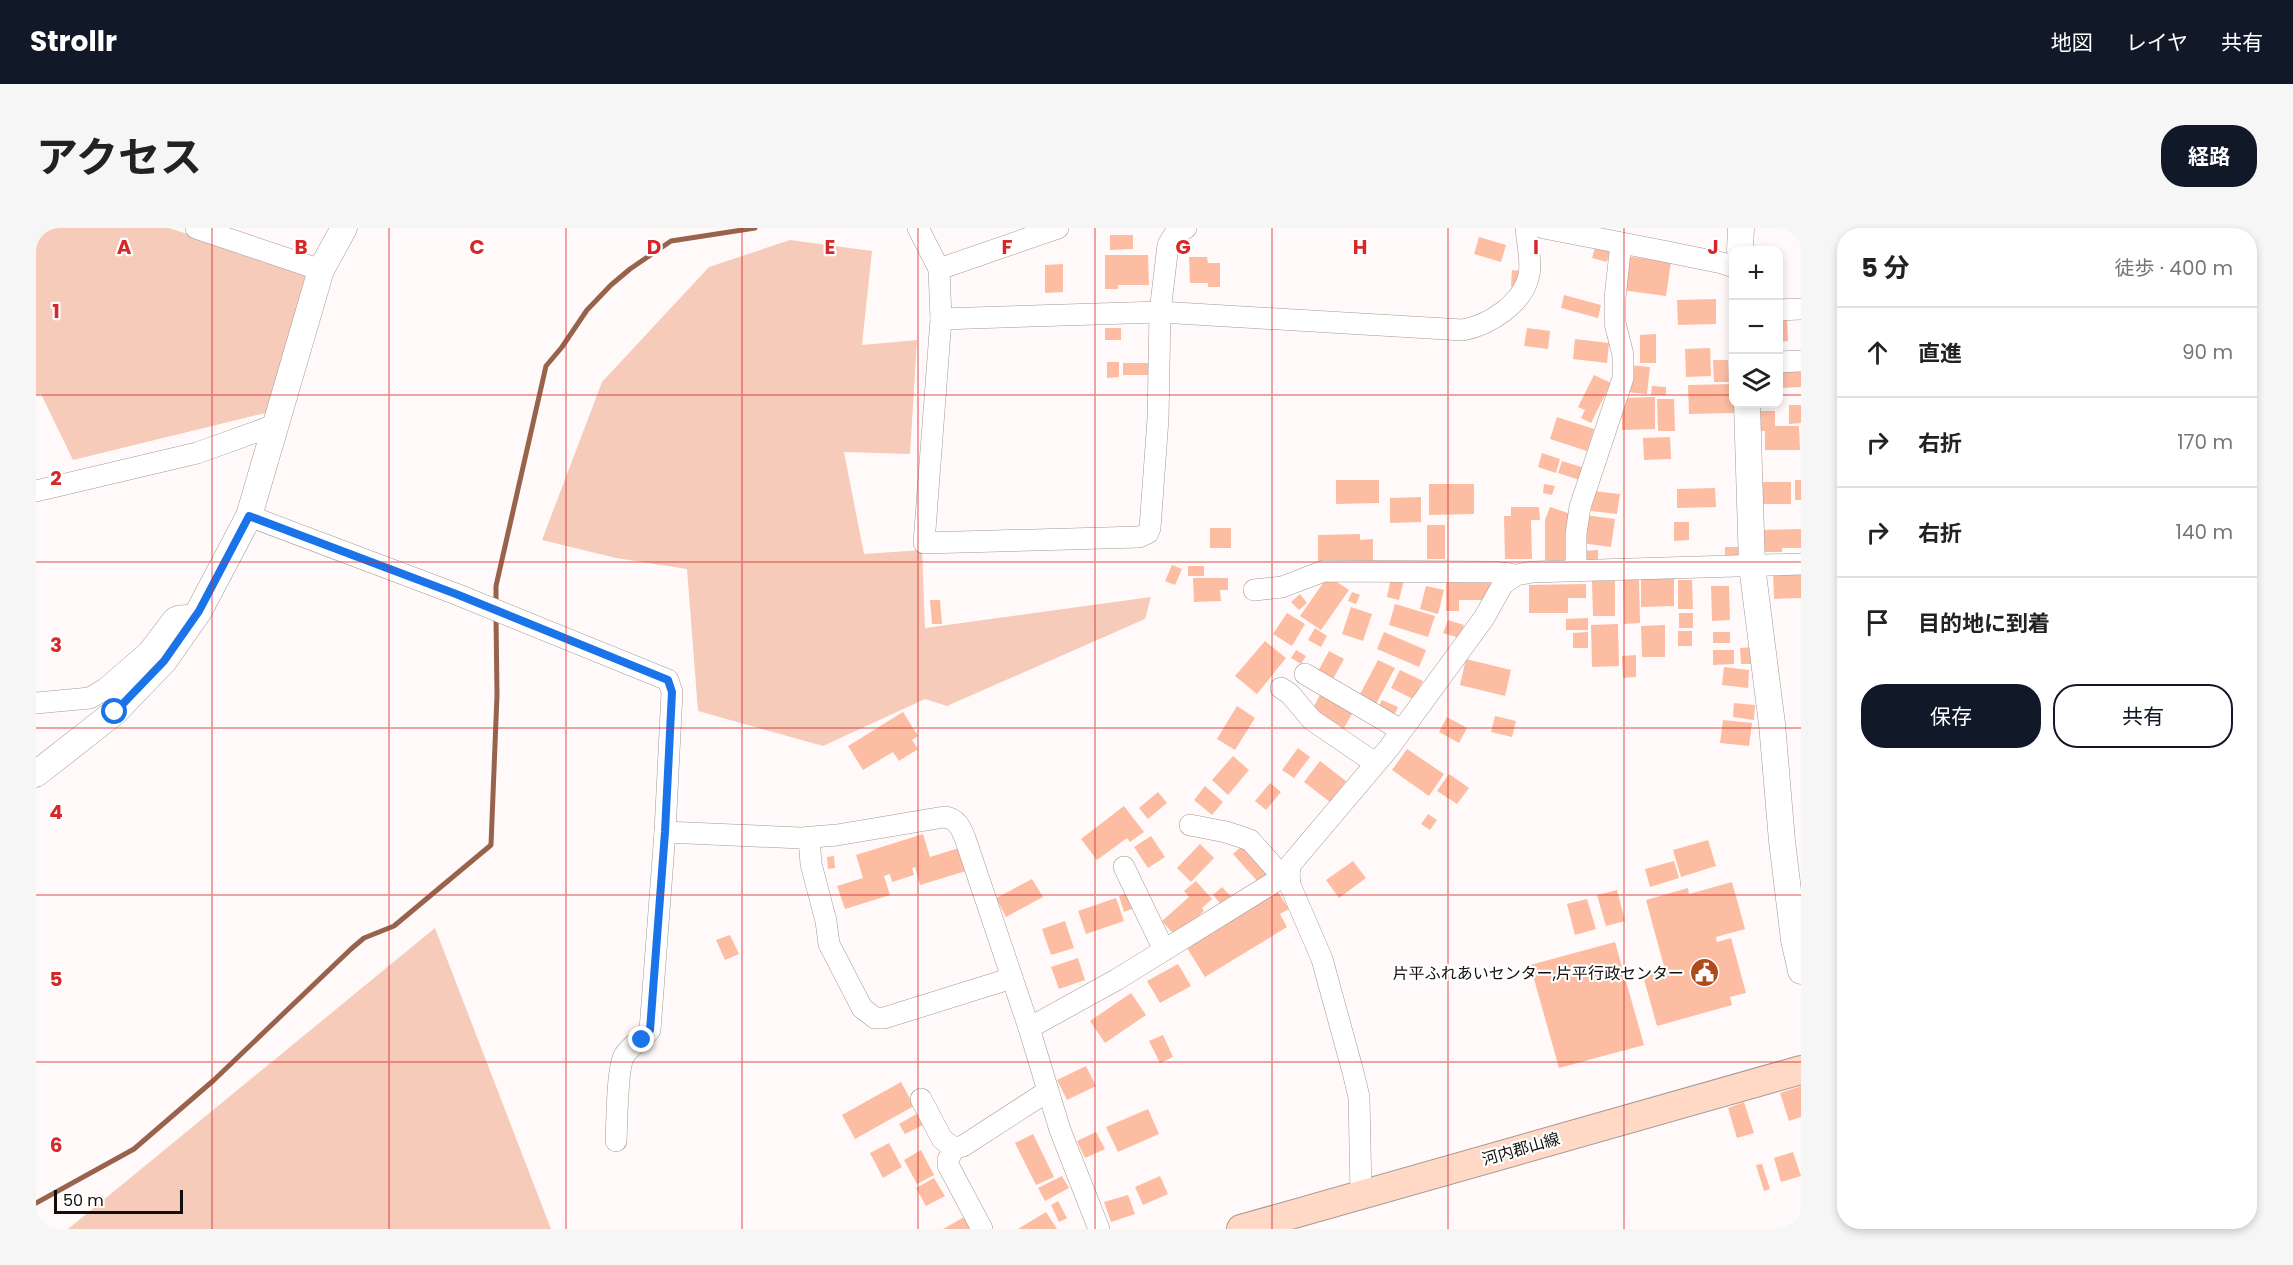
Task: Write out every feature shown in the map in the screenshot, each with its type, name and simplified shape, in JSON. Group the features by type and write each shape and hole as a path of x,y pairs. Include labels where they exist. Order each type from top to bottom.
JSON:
{"main road":[{"name":"河内郡山線","path":"1241,1229 1801,1070"}],"street":[{"path":"196,228 321,270"},
{"path":"36,774 115,712 164,661 196,615 249,516 321,270 344,228"},
{"path":"918,228 939,269 940,319 924,543 1145,536 1150,528 1158,419 1160,312 1168,245 1174,235 1186,228"},
{"path":"939,269 1058,228"},
{"path":"940,319 1160,312 1463,330 1478,327 1502,313 1524,290 1530,266 1526,228"},
{"path":"1544,228 1729,265"},
{"path":"1740,246 1741,228"},
{"path":"1576,571 1576,534 1580,507 1623,378 1623,355 1615,323 1615,298 1621,243"},
{"path":"1783,310 1801,309"},
{"path":"1783,362 1801,361"},
{"path":"1747,408 1752,566 1772,724 1782,841 1794,940 1801,971"},
{"path":"36,491 83,478 197,453 275,425"},
{"path":"249,516 456,594 668,680 672,692 665,832 650,1030 622,1058 616,1141"},
{"path":"1029,1028 1116,980 1286,875 1300,852 1401,730 1484,618 1503,584 1514,577 1532,572 1801,564"},
{"path":"1254,590 1282,587 1324,571 1494,572 1510,574 1514,577"},
{"path":"36,703 90,698 117,680 148,652 174,618 196,615"},
{"path":"1305,674 1401,730"},
{"path":"1281,688 1290,694 1312,720 1375,763"},
{"path":"665,832 809,838 944,817 954,820 961,828 965,838 1029,1028 1060,1130 1099,1229"},
{"path":"1190,825 1226,832 1250,840 1286,875 1322,959 1356,1084 1359,1105 1361,1194"},
{"path":"809,838 811,864 826,921 829,944 862,1008 869,1015 879,1018 894,1015 1012,978"},
{"path":"1124,867 1164,950"},
{"path":"921,1099 942,1139 954,1148 963,1146 1048,1091"},
{"path":"954,1148 948,1165 982,1229"}],"shaded area":[{"path":"36,228 169,228 309,273 282,409 73,460 41,394 36,395"},
{"path":"790,240 872,251 862,345 917,340 910,454 844,452 864,554 922,550 925,628 1151,597 1145,619 947,706 925,699 823,746 698,711 687,569 616,558 542,540 602,382 709,267"},
{"path":"435,928 551,1229 68,1229"}],"building":[{"path":"1110,235 1133,235 1133,249 1110,250"},
{"path":"1479,237 1506,245 1501,262 1474,254"},
{"path":"1595,248 1610,251 1607,262 1592,258"},
{"path":"1105,255 1148,255 1149,285 1118,285 1118,289 1105,289"},
{"path":"1625,256 1671,262 1666,296 1621,290"},
{"path":"1189,257 1207,257 1208,263 1220,263 1220,287 1208,287 1208,283 1190,283"},
{"path":"1063,264 1063,292 1045,293 1045,265"},
{"path":"1512,270 1521,271 1520,288 1511,287"},
{"path":"1564,295 1601,305 1598,318 1561,308"},
{"path":"1716,299 1716,324 1678,325 1677,300"},
{"path":"1783,319 1787,319 1788,341 1783,342"},
{"path":"1105,328 1121,328 1121,340 1105,340"},
{"path":"1527,328 1550,331 1548,349 1524,346"},
{"path":"1656,334 1656,363 1640,363 1640,335"},
{"path":"1575,339 1609,343 1607,363 1573,359"},
{"path":"1710,348 1711,376 1686,377 1685,349"},
{"path":"1713,360 1728,360 1729,382 1714,382"},
{"path":"1107,362 1119,362 1119,377 1107,378"},
{"path":"1123,363 1151,363 1152,375 1123,375"},
{"path":"1629,365 1650,367 1647,394 1626,392"},
{"path":"1801,371 1801,387 1783,388 1783,372"},
{"path":"1594,375 1611,383 1591,423 1581,418 1585,410 1578,407"},
{"path":"1729,384 1729,408 1734,408 1734,413 1689,414 1688,385"},
{"path":"1652,386 1666,387 1666,395 1651,395"},
{"path":"1655,397 1655,429 1622,430 1622,398"},
{"path":"1657,399 1674,399 1675,431 1658,431"},
{"path":"1789,405 1801,405 1801,423 1789,424"},
{"path":"1760,411 1775,411 1775,426 1799,426 1800,450 1765,450 1765,431 1760,431"},
{"path":"1557,417 1594,429 1587,451 1550,439"},
{"path":"1670,437 1671,459 1644,460 1643,438"},
{"path":"1542,453 1560,459 1556,473 1538,467"},
{"path":"1562,461 1588,469 1583,481 1558,473"},
{"path":"1336,480 1379,480 1379,503 1336,504"},
{"path":"1795,480 1801,480 1801,500 1795,500"},
{"path":"1759,482 1791,482 1791,504 1759,504"},
{"path":"1429,484 1474,484 1474,514 1429,515"},
{"path":"1544,484 1555,486 1552,495 1543,493"},
{"path":"1715,488 1716,507 1677,508 1677,489"},
{"path":"1593,491 1620,494 1617,514 1591,511"},
{"path":"1421,497 1421,522 1390,523 1390,498"},
{"path":"1511,507 1539,507 1540,520 1531,520 1532,559 1505,559 1504,516 1511,516"},
{"path":"1550,507 1577,516 1572,561 1545,560 1545,520"},
{"path":"1585,515 1615,519 1611,547 1581,543"},
{"path":"1674,522 1689,522 1689,540 1674,541"},
{"path":"1427,525 1445,525 1445,559 1427,559"},
{"path":"1210,528 1231,528 1231,548 1210,548"},
{"path":"1801,529 1801,548 1782,548 1782,552 1761,552 1761,530"},
{"path":"1360,534 1360,540 1373,539 1373,562 1318,563 1318,535"},
{"path":"1725,547 1742,547 1743,559 1725,559"},
{"path":"1598,550 1598,563 1581,563 1581,551"},
{"path":"1172,565 1182,569 1175,585 1165,581"},
{"path":"1188,566 1204,566 1204,576 1188,576"},
{"path":"1801,571 1801,598 1774,599 1773,573"},
{"path":"1328,576 1349,590 1321,630 1300,616"},
{"path":"1446,576 1492,576 1492,600 1459,600 1459,611 1446,611"},
{"path":"1193,578 1228,578 1228,590 1220,590 1221,601 1194,602"},
{"path":"1391,578 1404,580 1399,600 1387,597"},
{"path":"1641,579 1674,579 1674,606 1641,607"},
{"path":"1623,580 1639,580 1640,623 1624,624"},
{"path":"1678,580 1692,580 1693,609 1678,609"},
{"path":"1592,581 1615,581 1615,616 1593,616"},
{"path":"1586,584 1586,598 1568,598 1568,613 1529,613 1529,585"},
{"path":"1426,586 1444,590 1438,614 1420,609"},
{"path":"1711,586 1729,586 1730,620 1712,621"},
{"path":"1352,592 1360,595 1356,604 1348,601"},
{"path":"1300,594 1307,603 1299,610 1291,602"},
{"path":"930,600 940,600 942,624 932,624"},
{"path":"1395,604 1435,616 1428,637 1389,625"},
{"path":"1351,607 1372,614 1363,641 1342,634"},
{"path":"1287,613 1305,624 1292,646 1273,634"},
{"path":"1679,613 1693,613 1693,628 1679,628"},
{"path":"1588,618 1588,630 1566,630 1566,619"},
{"path":"1448,620 1464,625 1459,638 1443,633"},
{"path":"1618,624 1619,666 1592,667 1591,625"},
{"path":"1665,625 1665,657 1642,657 1641,626"},
{"path":"1315,628 1327,636 1321,647 1308,640"},
{"path":"1678,631 1692,631 1692,646 1678,646"},
{"path":"1384,632 1426,650 1419,667 1377,649"},
{"path":"1588,632 1588,648 1573,648 1573,633"},
{"path":"1713,632 1730,632 1730,643 1713,643"},
{"path":"1265,641 1286,658 1257,694 1235,676"},
{"path":"1754,647 1754,664 1741,664 1740,648"},
{"path":"1296,650 1306,656 1301,664 1291,658"},
{"path":"1713,650 1734,650 1734,664 1713,665"},
{"path":"1329,651 1344,659 1331,683 1316,675"},
{"path":"1636,655 1636,677 1623,678 1622,656"},
{"path":"1466,659 1511,670 1505,696 1460,685"},
{"path":"1378,660 1395,668 1375,706 1358,698"},
{"path":"1724,667 1749,670 1748,688 1722,685"},
{"path":"1400,670 1423,681 1413,699 1391,688"},
{"path":"1323,689 1356,707 1344,728 1312,710"},
{"path":"1382,700 1398,707 1393,718 1377,710"},
{"path":"1734,703 1755,705 1754,720 1733,717"},
{"path":"1237,706 1255,718 1235,750 1217,739"},
{"path":"903,712 918,736 912,740 918,749 899,761 893,752 863,770 848,746"},
{"path":"1495,716 1516,721 1512,737 1491,732"},
{"path":"1447,717 1467,728 1459,743 1439,732"},
{"path":"1723,720 1752,723 1749,746 1720,743"},
{"path":"1298,748 1310,757 1294,778 1282,770"},
{"path":"1407,749 1444,774 1429,796 1392,770"},
{"path":"1233,756 1249,770 1228,795 1212,780"},
{"path":"1320,761 1346,781 1330,802 1304,782"},
{"path":"1449,774 1469,788 1457,804 1437,791"},
{"path":"1270,783 1281,792 1266,810 1255,801"},
{"path":"1205,786 1223,802 1212,815 1194,800"},
{"path":"1158,792 1167,803 1148,819 1139,808"},
{"path":"1124,806 1144,832 1130,842 1127,838 1097,860 1081,839"},
{"path":"1428,814 1437,820 1430,830 1421,824"},
{"path":"923,834 930,857 959,848 966,871 920,885 915,867 912,868 914,875 892,882 890,874 884,876 890,895 845,909 837,886 863,878 856,855"},
{"path":"1151,836 1165,857 1148,868 1134,847"},
{"path":"1708,840 1716,866 1681,877 1673,850"},
{"path":"1245,843 1271,871 1258,882 1233,854"},
{"path":"1200,844 1214,858 1191,882 1177,868"},
{"path":"834,856 835,868 828,869 827,857"},
{"path":"1353,861 1366,878 1339,898 1326,880"},
{"path":"1674,861 1679,878 1650,887 1645,869"},
{"path":"1032,879 1043,897 1006,917 996,898"},
{"path":"1196,881 1212,899 1202,908 1204,911 1176,937 1162,921 1189,897 1184,891"},
{"path":"1732,882 1745,929 1716,937 1717,942 1731,938 1746,993 1730,997 1732,1005 1657,1026 1643,976 1665,970 1646,900 1688,888 1689,894"},
{"path":"1222,887 1235,901 1226,910 1213,895"},
{"path":"1617,890 1625,921 1606,926 1597,895"},
{"path":"1278,892 1289,909 1280,914 1287,927 1205,977 1187,948"},
{"path":"1129,893 1134,908 1124,912 1119,896"},
{"path":"1116,898 1124,921 1086,934 1078,911"},
{"path":"1587,899 1596,929 1575,935 1567,904"},
{"path":"1065,921 1074,948 1051,955 1042,929"},
{"path":"730,935 739,954 725,960 716,940"},
{"path":"1615,942 1644,1045 1559,1068 1530,965"},
{"path":"1078,958 1085,980 1059,989 1051,967"},
{"path":"1178,964 1191,986 1160,1003 1147,981"},
{"path":"1131,993 1146,1015 1105,1043 1090,1021"},
{"path":"1163,1035 1173,1057 1160,1063 1149,1041"},
{"path":"1086,1066 1096,1086 1067,1100 1057,1080"},
{"path":"901,1082 914,1106 855,1139 842,1115"},
{"path":"1801,1086 1801,1117 1789,1121 1780,1093"},
{"path":"1744,1102 1754,1133 1737,1138 1728,1108"},
{"path":"1148,1109 1159,1134 1118,1152 1106,1127"},
{"path":"918,1113 925,1124 905,1134 899,1124"},
{"path":"1096,1132 1105,1149 1085,1158 1077,1141"},
{"path":"1033,1134 1054,1177 1036,1185 1015,1143"},
{"path":"889,1143 902,1167 883,1178 870,1153"},
{"path":"921,1150 934,1175 917,1184 904,1160"},
{"path":"1793,1152 1801,1176 1781,1182 1774,1158"},
{"path":"1762,1164 1770,1189 1764,1191 1756,1165"},
{"path":"1062,1176 1069,1188 1045,1201 1038,1188"},
{"path":"1160,1176 1168,1194 1143,1205 1135,1187"},
{"path":"934,1178 945,1196 926,1206 916,1188"},
{"path":"1128,1195 1135,1214 1111,1222 1104,1202"},
{"path":"1058,1201 1067,1218 1059,1222 1051,1205"},
{"path":"1046,1212 1057,1229 1018,1229"},
{"path":"966,1216 973,1229 943,1229"}],"waterway":[{"path":"496,605 496,586 546,366 587,310 611,285 671,241 755,228"},
{"path":"36,1203 134,1149 214,1080 351,949 364,938 394,926 491,845 497,695 496,617"}],"place":[{"name":"片平ふれあいセンター,片平行政センター","path":"1705,973"}],"route":[{"path":"115,712 164,661 199,611 249,516 388,567 668,680 672,686 672,692 665,832 650,1030 642,1040"}]}
